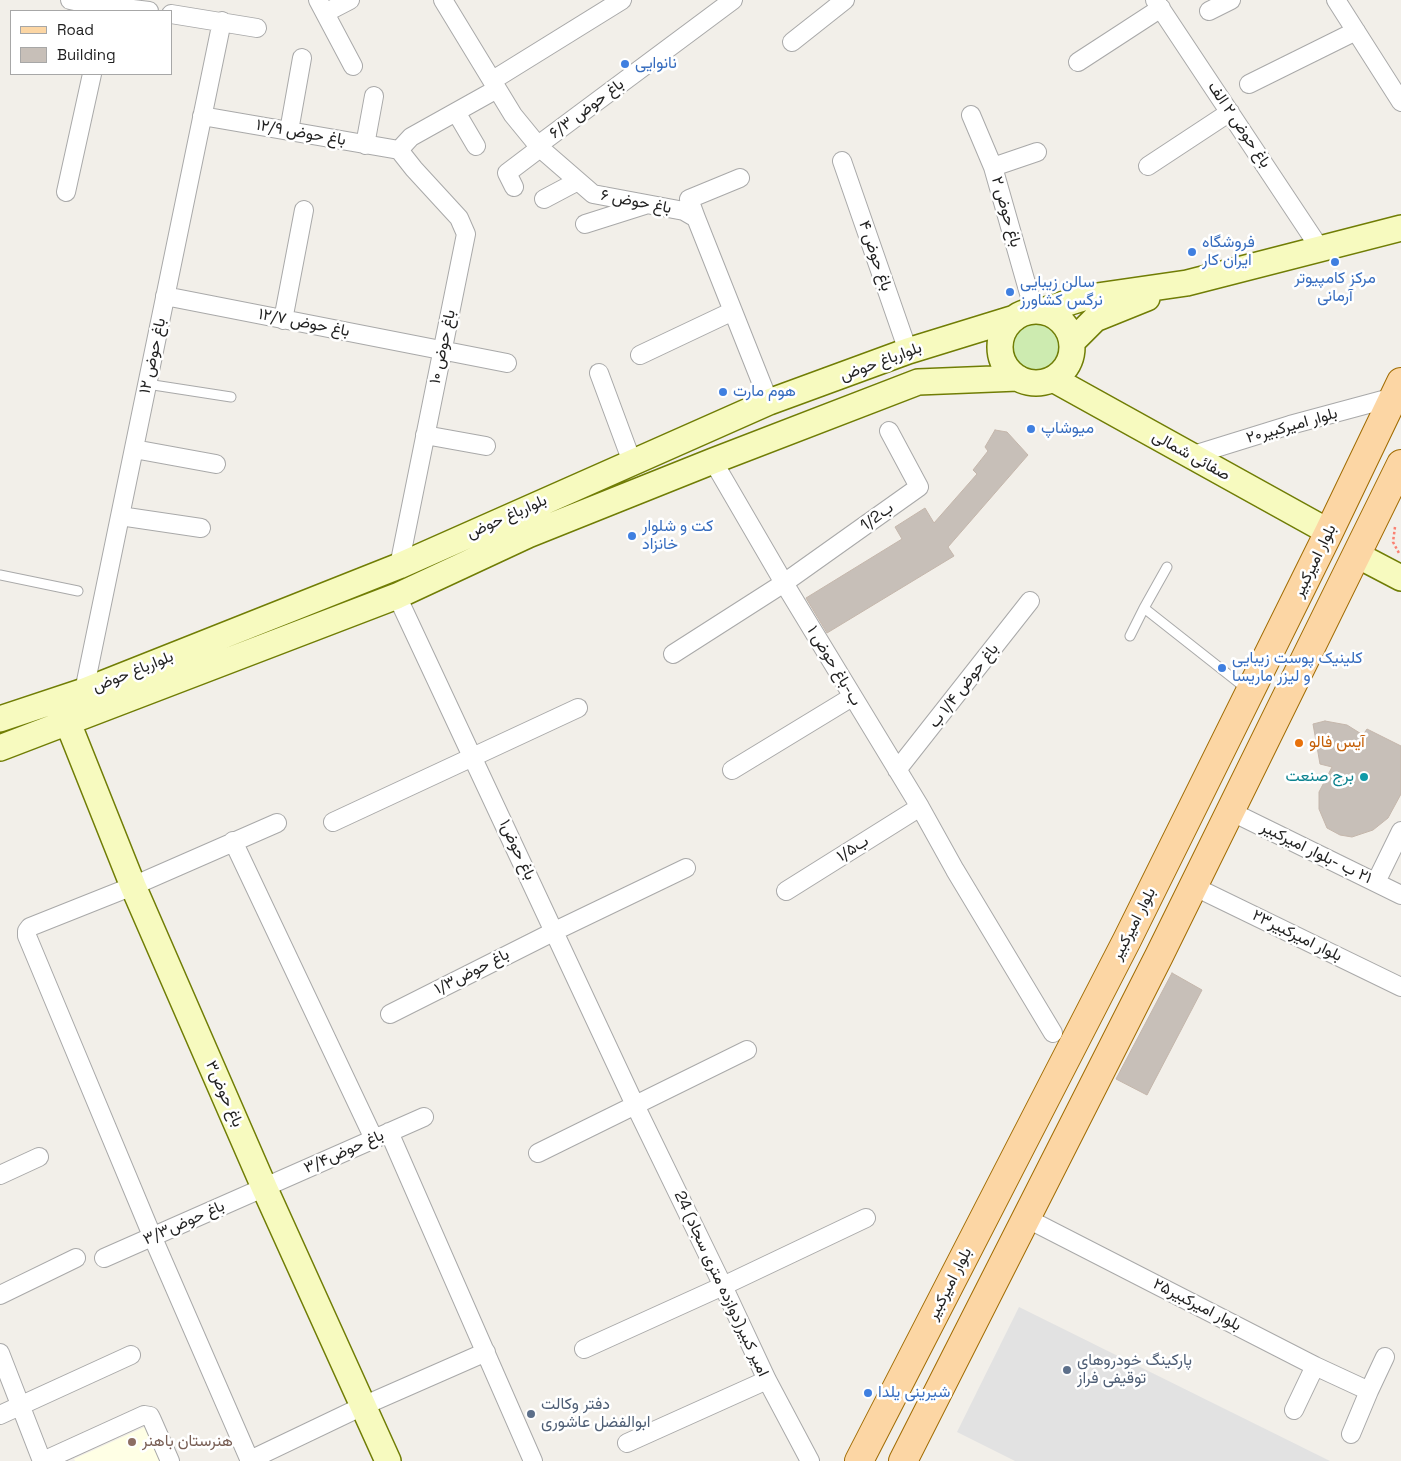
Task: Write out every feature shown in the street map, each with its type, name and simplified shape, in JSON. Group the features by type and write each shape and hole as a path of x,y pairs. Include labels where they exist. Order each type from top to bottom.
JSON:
{"main road":[{"name":"بلوارباغ حوض","path":"0,719 84,691 399,566 769,402 908,351 1082,298 1187,283 1401,228"},
{"name":"بلوارباغ حوض","path":"1072,342 1095,319 1187,283"},
{"path":"1030,313 1050,314 1065,325 1072,342 1072,353 1068,364 1062,372 1053,379 1041,383 1029,383 1009,371 1003,361 1000,349 1001,337 1006,327 1030,313"},
{"name":"بلوارباغ حوض","path":"0,748 397,596 516,541 713,461 918,382 1018,378"},
{"name":"صفائی شمالی","path":"1053,379 1329,532"},
{"name":"بلوار امیرکبیر","path":"858,1461 1120,953 1329,532 1397,390"},
{"path":"903,1461 1193,886 1358,555 1401,464"},
{"path":"505,518 516,541"},
{"path":"1358,555 1401,578"},
{"name":"باغ حوض۳","path":"68,723 133,886 264,1187 388,1461"},
{"path":"1120,953 1150,972"}],"street":[{"path":"70,0 107,10 126,4 146,10"},
{"path":"350,0 321,7 353,66"},
{"name":"۶ باغ حوض","path":"445,0 513,115 539,147 578,181 593,194 684,211 696,218"},
{"path":"399,150 411,137 456,112 622,0"},
{"name":"۶/۳ باغ حوض","path":"514,187 507,173 733,0"},
{"path":"792,42 846,0"},
{"path":"1209,12 1231,0"},
{"path":"1336,0 1401,102"},
{"path":"1078,62 1158,4"},
{"name":"باغ حوض ۲ الف","path":"1158,4 1321,250"},
{"path":"172,14 257,28"},
{"name":"۱۲ باغ حوض","path":"84,691 222,21"},
{"path":"1249,84 1356,31"},
{"path":"289,131 302,58"},
{"path":"66,192 92,75"},
{"path":"365,144 374,96"},
{"path":"456,112 476,146"},
{"path":"1148,166 1230,112"},
{"name":"۲ باغ حوض","path":"971,115 994,167 1030,313"},
{"name":"۱۲/۹ باغ حوض","path":"202,116 399,150"},
{"name":"۱۰ باغ حوض","path":"399,150 459,218 466,234 399,566"},
{"path":"994,167 1038,152"},
{"name":"۴ باغ حوض","path":"842,161 908,351"},
{"path":"740,178 688,199 769,402"},
{"path":"544,199 578,181"},
{"path":"585,224 648,204"},
{"path":"283,320 304,210"},
{"name":"۱۲/۷ باغ حوض","path":"166,296 507,363"},
{"path":"640,355 733,311"},
{"path":"599,373 632,462"},
{"name":"بلوار امیرکبیر۲۰","path":"1190,456 1290,426 1397,390"},
{"name":"1/2ب","path":"784,584 919,487 889,431"},
{"path":"425,435 486,446"},
{"path":"134,449 216,464"},
{"name":"۱ ب-باغ حوض","path":"713,461 784,584 920,807 1053,1033"},
{"path":"120,516 201,528"},
{"path":"673,654 784,584"},
{"name":"باغ حوض۱","path":"397,596 635,1105"},
{"name":"باغ حوض ۱/۴ ب","path":"897,770 1030,601"},
{"path":"732,770 852,697"},
{"path":"333,822 578,708"},
{"name":"ب۱/۵","path":"786,891 920,807"},
{"name":"٢١ ب -بلوار امیرکبیر","path":"1230,811 1401,895"},
{"path":"277,823 133,886 30,927 27,931 27,936 153,1238 250,1461 363,1406 486,1352"},
{"path":"1376,882 1401,831"},
{"path":"233,842 381,1136 486,1352 533,1461"},
{"name":"باغ حوض۱/۳","path":"390,1014 686,868"},
{"name":"۲۳بلوار امیرکبیر","path":"1193,886 1401,987"},
{"path":"538,1152 748,1050"},
{"name":"24 امیر کبیر(دوازده متری سجاد)","path":"635,1105 767,1380 810,1461"},
{"name":"باغ حوض۳/۴","path":"264,1187 424,1117"},
{"path":"0,1176 39,1156"},
{"name":"باغ حوض۳/۳","path":"104,1258 153,1238 264,1187"},
{"path":"584,1349 866,1218"},
{"name":"بلوار امیرکبیر۲۵","path":"1026,1218 1315,1366 1369,1391"},
{"path":"0,1295 76,1258"},
{"path":"0,1353 42,1461 144,1415 150,1416 170,1461"},
{"path":"0,1415 131,1355"},
{"path":"1351,1434 1385,1357"},
{"path":"1294,1410 1315,1366"},
{"path":"627,1443 767,1380"}],"lane":[{"path":"147,384 231,397"},
{"path":"1130,636 1166,567"},
{"path":"0,576 78,591"},
{"path":"1144,608 1250,692"}],"path":[{"path":"1396,520 1393,542 1401,556"}],"shaded area":[{"name":"پارکینگ خودروهای توقیفی فراز","path":"1019,1307 1330,1461 1015,1461 957,1432"},
{"name":"هنرستان باهنر","path":"147,1426 162,1461 75,1461 74,1459"}],"green space":[{"path":"1031,323 1041,323 1054,330 1061,343 1061,353 1054,366 1041,373 1031,373 1022,369 1015,362 1011,353 1011,343 1015,334 1022,327"}],"building":[{"path":"995,430 1007,432 1028,455 948,547 954,556 827,633 806,598 902,539 895,527 925,508 934,523 977,474 973,470 988,451 985,447"},
{"name":"برج صنعت","path":"1325,721 1347,725 1363,735 1367,729 1401,746 1401,794 1388,818 1373,830 1352,837 1340,835 1327,828 1319,809 1319,792 1332,767 1320,764 1313,724"},
{"path":"1172,973 1202,990 1147,1095 1116,1079"}],"place":[{"name":"نانوایی","path":"625,64"},
{"name":"فروشگاه ایران کار","path":"1192,252"},
{"name":"مرکز کامپیوتر آرمانی","path":"1335,262"},
{"name":"سالن زیبایی نرگس کشاورز","path":"1010,292"},
{"name":"هوم مارت","path":"723,392"},
{"name":"میوشاپ","path":"1031,429"},
{"name":"کت و شلوار خانزاد","path":"632,536"},
{"name":"کلینیک پوست زیبایی و لیزر ماریسا","path":"1222,668"},
{"name":"آیس فالو","path":"1299,743"},
{"name":"برج صنعت","path":"1364,777"},
{"name":"پارکینگ خودروهای توقیفی فراز","path":"1067,1370"},
{"name":"شیرینی یلدا","path":"868,1393"},
{"name":"دفتر وکالت ابوالفضل عاشوری","path":"531,1414"},
{"name":"هنرستان باهنر","path":"132,1442"}]}
